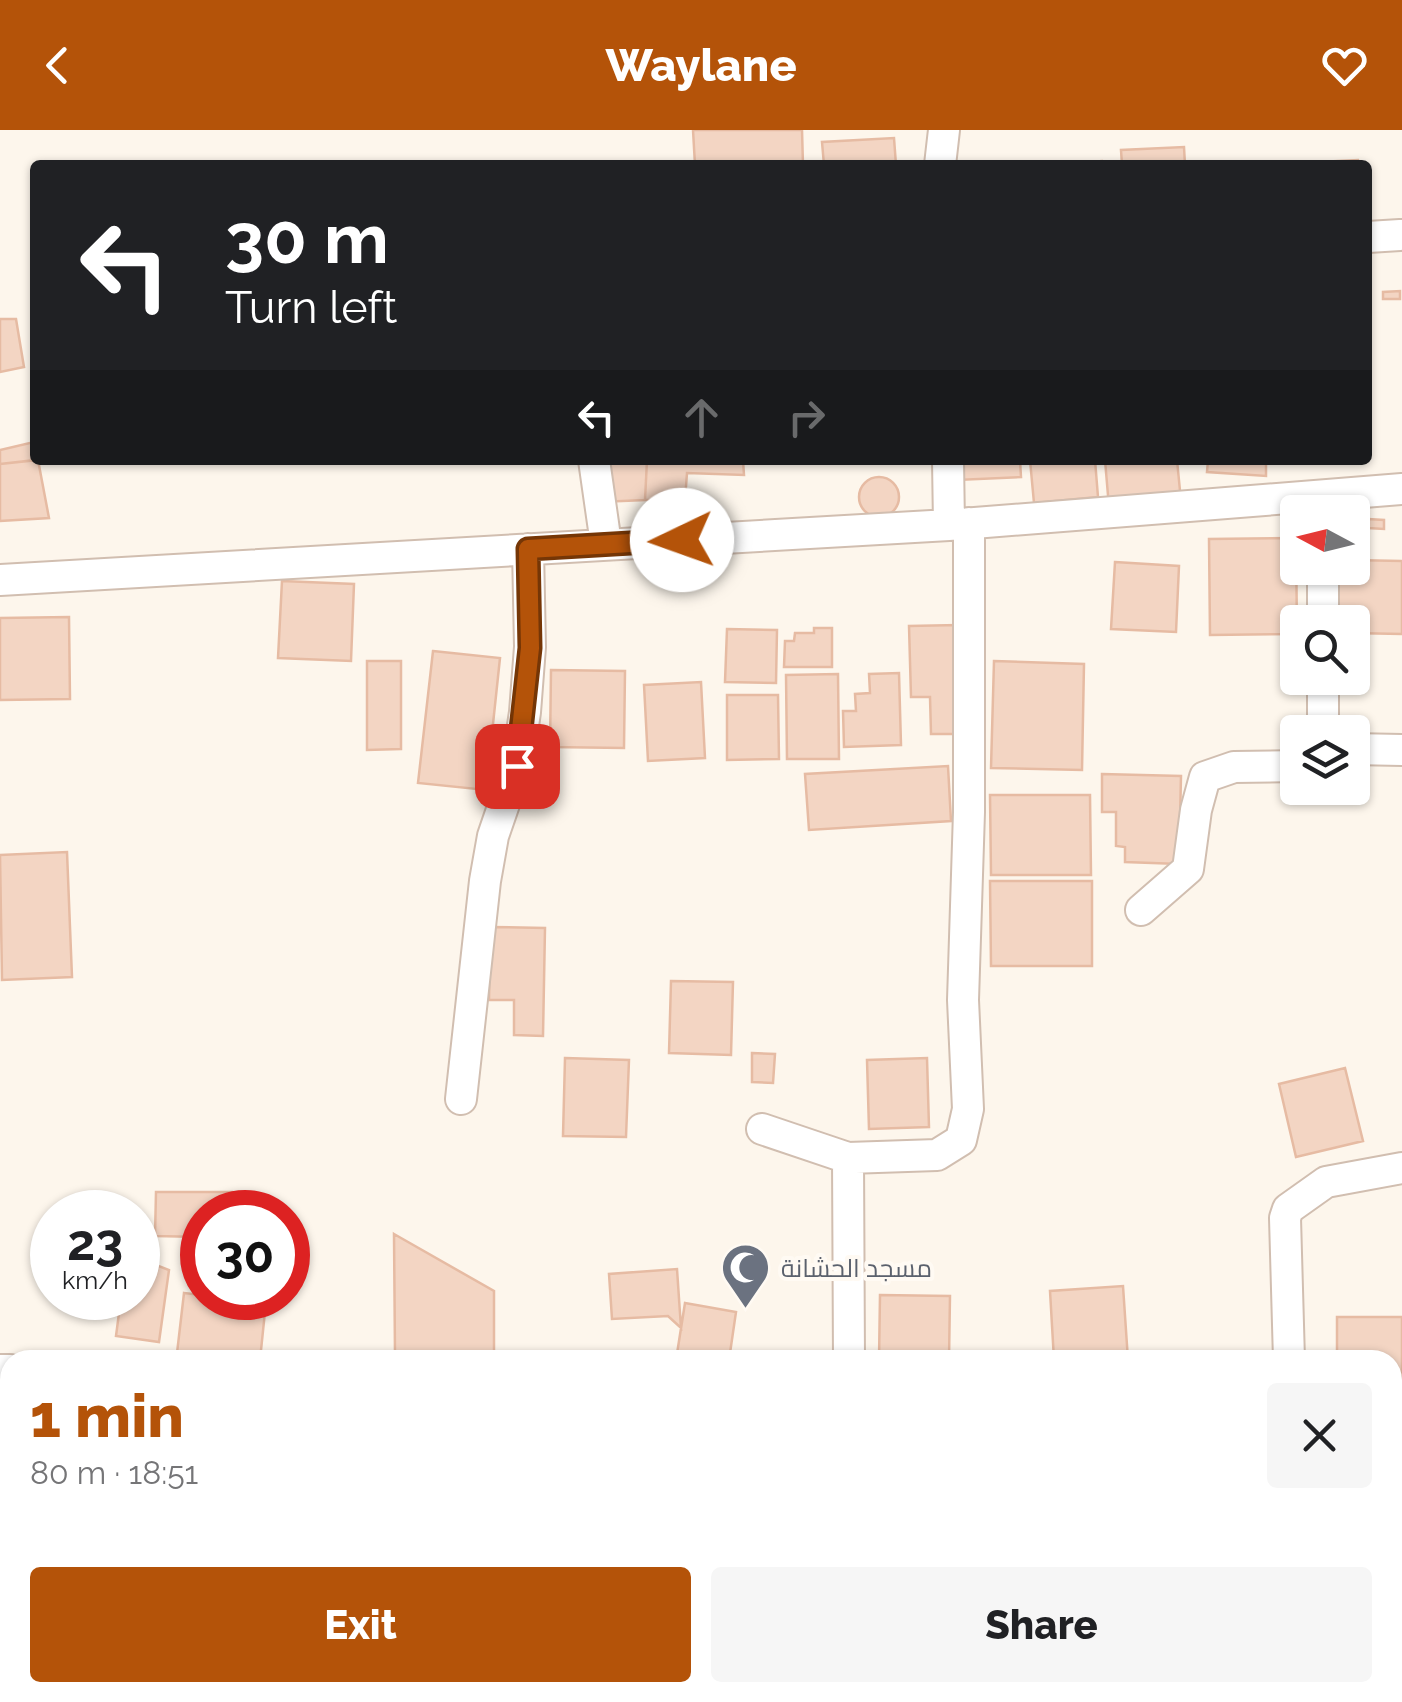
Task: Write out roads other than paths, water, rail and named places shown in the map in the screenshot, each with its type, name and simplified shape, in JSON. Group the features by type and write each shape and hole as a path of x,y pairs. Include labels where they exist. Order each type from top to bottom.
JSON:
{"street":[{"path":"941,160 944,130"},
{"path":"1372,237 1400,235"},
{"path":"595,465 606,544"},
{"path":"762,1129 848,1158 937,1154 961,1140 968,1109 963,1000 969,812 959,524 949,465"},
{"path":"1370,495 1402,489"},
{"path":"0,580 1280,506"},
{"path":"461,1099 485,881 493,836 517,766 525,712 530,648 528,549"},
{"path":"1370,749 1402,750"},
{"path":"1142,910 1188,869 1196,810 1206,777 1234,768 1280,767"},
{"path":"848,1158 849,1350"},
{"path":"1289,1350 1285,1218 1288,1209 1326,1182 1402,1168"}],"place":[{"name":"مسجد الحشانة","path":"746,1310"}]}
